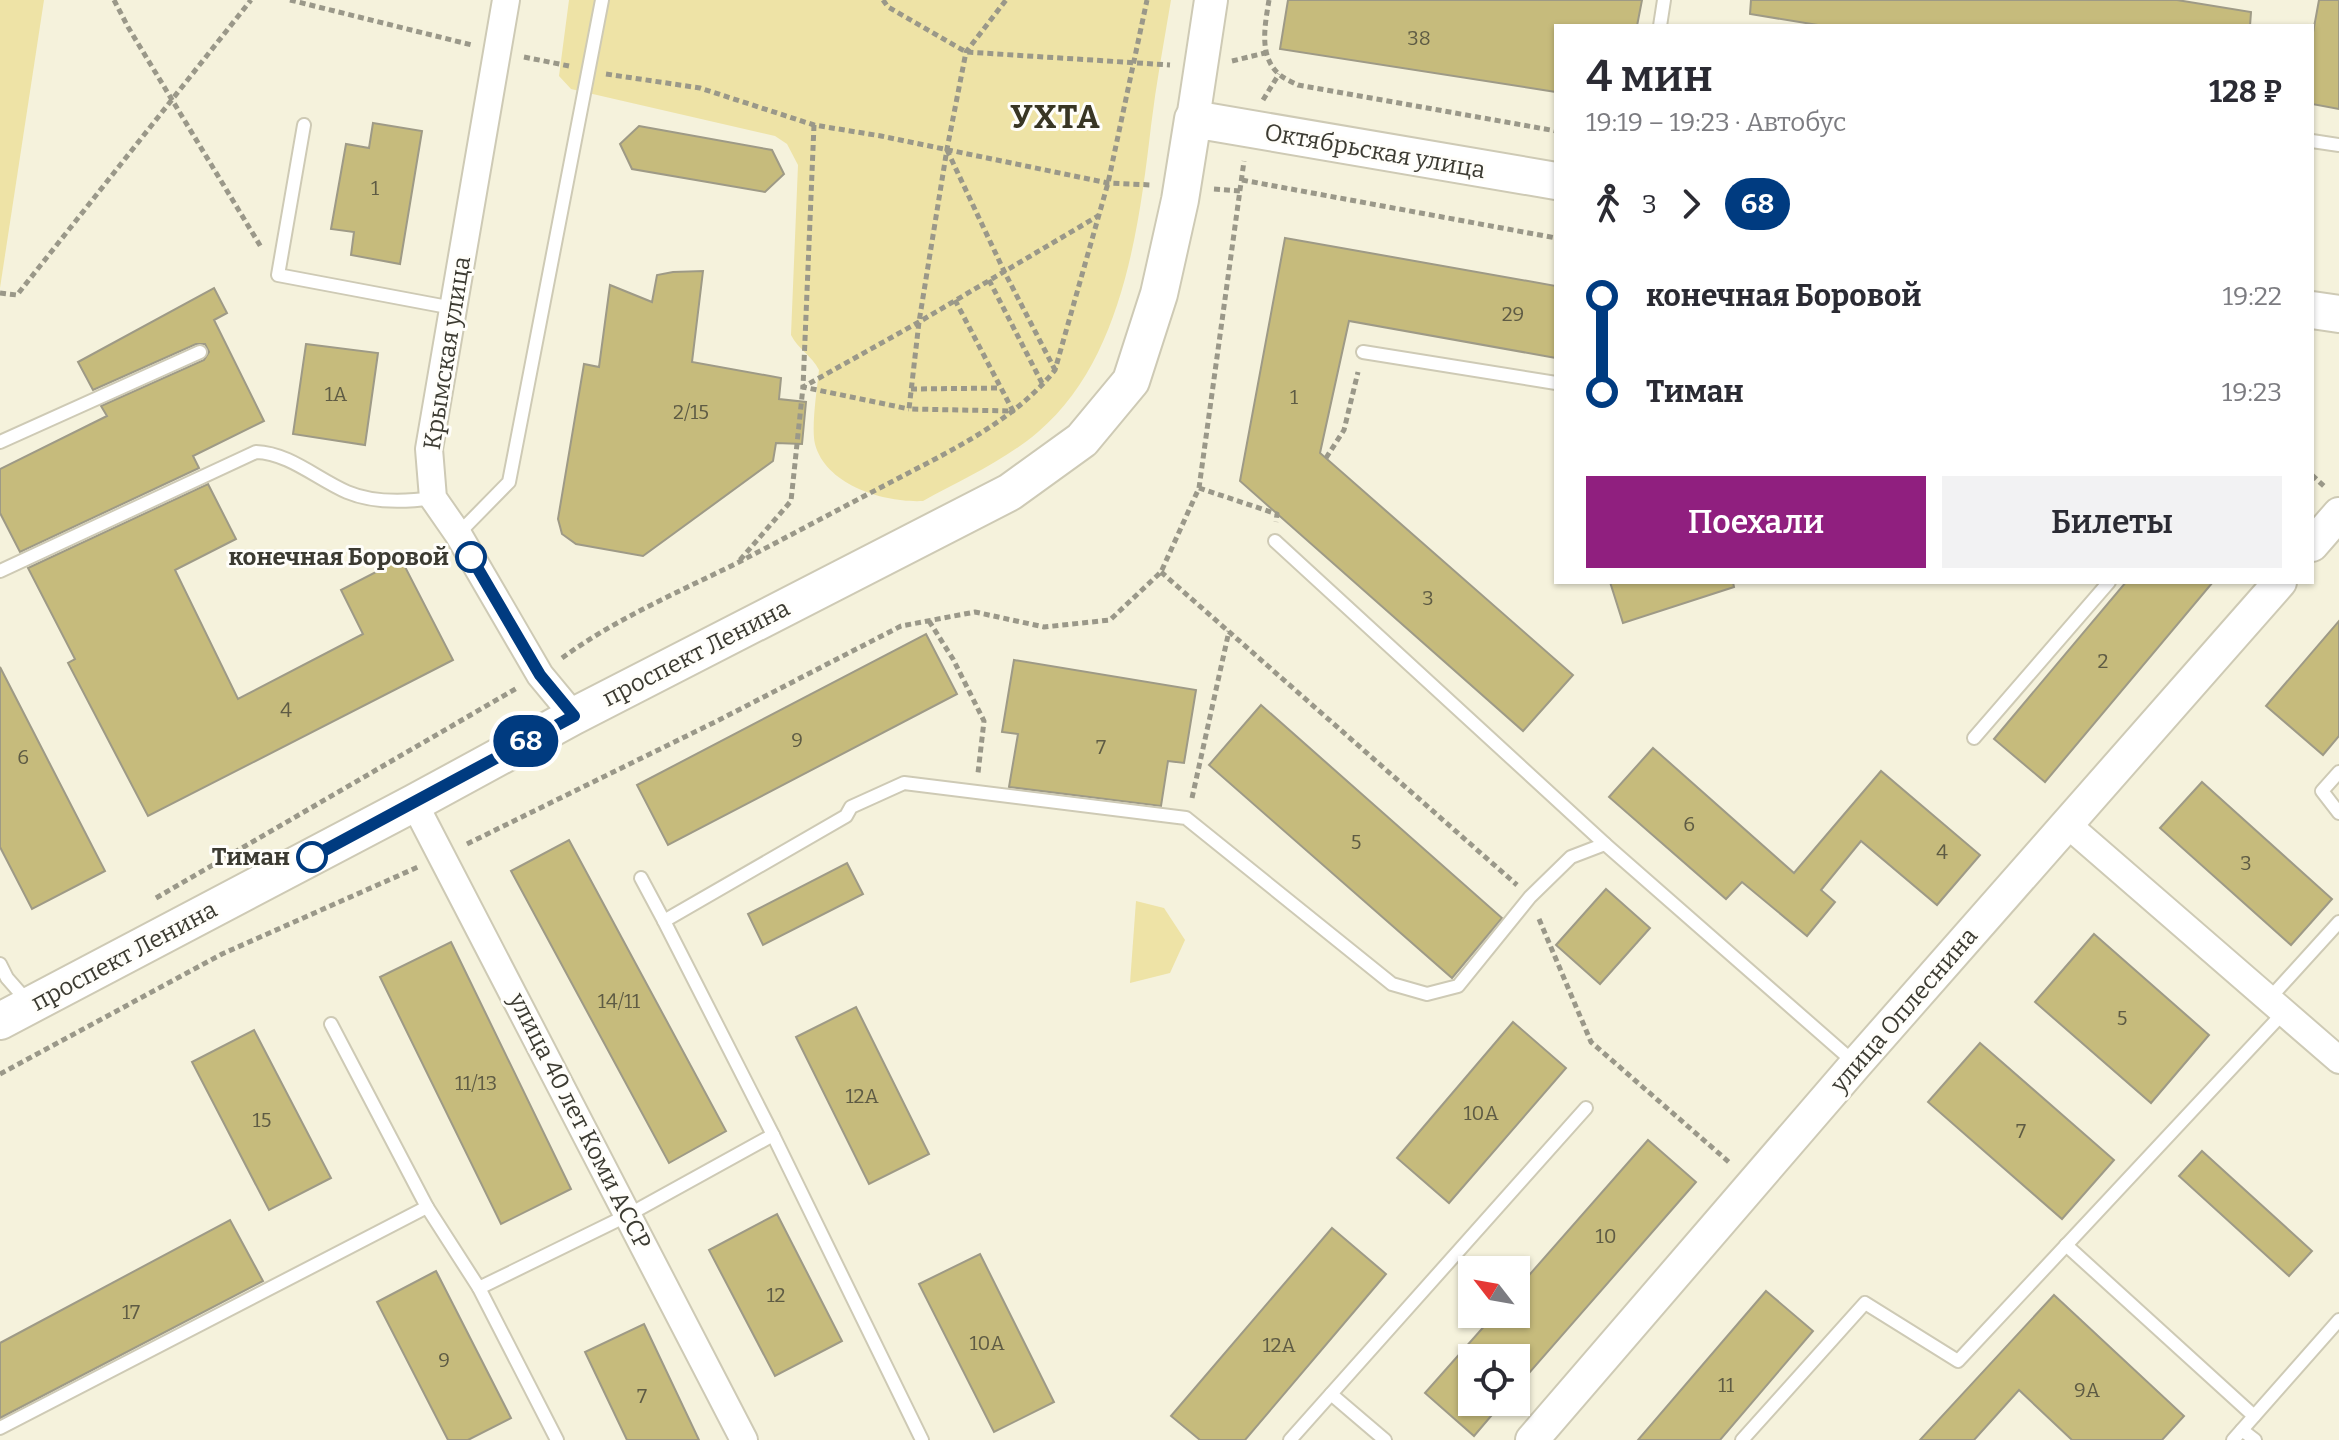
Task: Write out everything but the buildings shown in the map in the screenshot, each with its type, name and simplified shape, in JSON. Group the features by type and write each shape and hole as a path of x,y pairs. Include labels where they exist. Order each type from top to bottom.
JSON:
{"main road":[{"name":"Октябрьская улица","path":"1193,119 1554,181"},
{"name":"проспект Ленина","path":"15,1013 574,716 1010,492 1082,440 1131,381 1159,294 1193,119"},
{"path":"2314,310 2339,314"}],"street":[{"name":"Крымская улица","path":"433,498 429,449 506,0"},
{"path":"1193,119 1211,0"},
{"path":"433,498 458,534 540,675 574,716"},
{"path":"2314,543 2339,514"},
{"name":"улица Оплеснина","path":"1532,1440 1856,1064 2278,584"},
{"name":"улица 40 лет Коми АССР","path":"414,803 744,1440"},
{"path":"2068,825 2339,1060"}],"lane":[{"path":"458,534 509,482 602,0"},
{"path":"1660,24 1664,0"},
{"path":"304,125 278,275 453,308"},
{"path":"2314,141 2339,145"},
{"path":"0,442 200,352"},
{"path":"1363,352 1554,383"},
{"path":"0,571 256,452 282,457 349,493 405,502 433,498"},
{"path":"1275,541 1605,844 1856,1064"},
{"path":"1974,738 2107,584"},
{"path":"2339,772 2322,791 2339,813"},
{"path":"664,921 846,816 851,807 904,783 1186,818 1392,984 1427,994 1458,986 1530,897 1571,857 1605,844"},
{"path":"641,878 773,1135 922,1440"},
{"path":"1742,1440 1865,1303 1958,1361 2066,1245 2276,1006 2339,922"},
{"path":"0,964 7,978 15,1013"},
{"path":"331,1024 427,1207 479,1288 557,1440"},
{"path":"1290,1440 1586,1108"},
{"path":"479,1288 628,1215 773,1135"},
{"path":"0,1428 427,1207"},
{"path":"2066,1245 2254,1416"},
{"path":"2233,1440 2339,1320"},
{"path":"1331,1394 1385,1440"},
{"path":"2242,1430 2255,1440"}],"path":[{"path":"114,0 278,275"},
{"path":"0,293 17,295 251,0"},
{"path":"290,0 497,51 648,82 700,88 814,125 1108,183 1241,191"},
{"path":"883,0 888,7 966,52 1135,62"},
{"path":"909,409 919,322 966,52 1006,0"},
{"path":"155,898 540,675 575,649 648,605 738,562 958,447 1013,411 1043,385 1055,370 1108,183 1147,0"},
{"path":"1269,0 1265,53 1279,74 1298,85 1554,131"},
{"path":"738,562 791,501 803,387 814,125"},
{"path":"0,1074 222,954 443,856 901,626 975,612 1044,627 1110,620 1161,572 1199,488 1241,191 1246,129"},
{"path":"947,149 1055,370"},
{"path":"1242,180 1554,238"},
{"path":"803,387 1099,215"},
{"path":"989,280 1043,385"},
{"path":"955,300 1013,411"},
{"path":"1326,458 1344,430 1363,352"},
{"path":"803,387 909,409 1013,411"},
{"path":"911,389 1001,388"},
{"path":"1199,488 1277,514"},
{"path":"1161,572 1530,897 1591,1042 1737,1168"},
{"path":"929,621 953,659 984,721 975,792"},
{"path":"1186,818 1229,631"}],"shaded area":[{"path":"0,0 44,0 0,288"},
{"path":"569,0 1171,0 1140,207 1122,291 1108,331 1089,369 1066,403 1038,432 1011,452 923,501 875,495 844,481 831,471 821,459 814,437 819,370 791,335 798,165 787,144 775,136 571,89 559,76"},
{"path":"1136,901 1164,908 1185,940 1170,973 1130,983"}],"bus line":[{"name":"68","path":"312,857 574,716 540,675 471,557"}],"place":[{"name":"конечная Боровой","path":"471,557"},
{"name":"Тиман","path":"312,857"}],"district":[{"name":"УХТА","path":"1056,117"}]}
